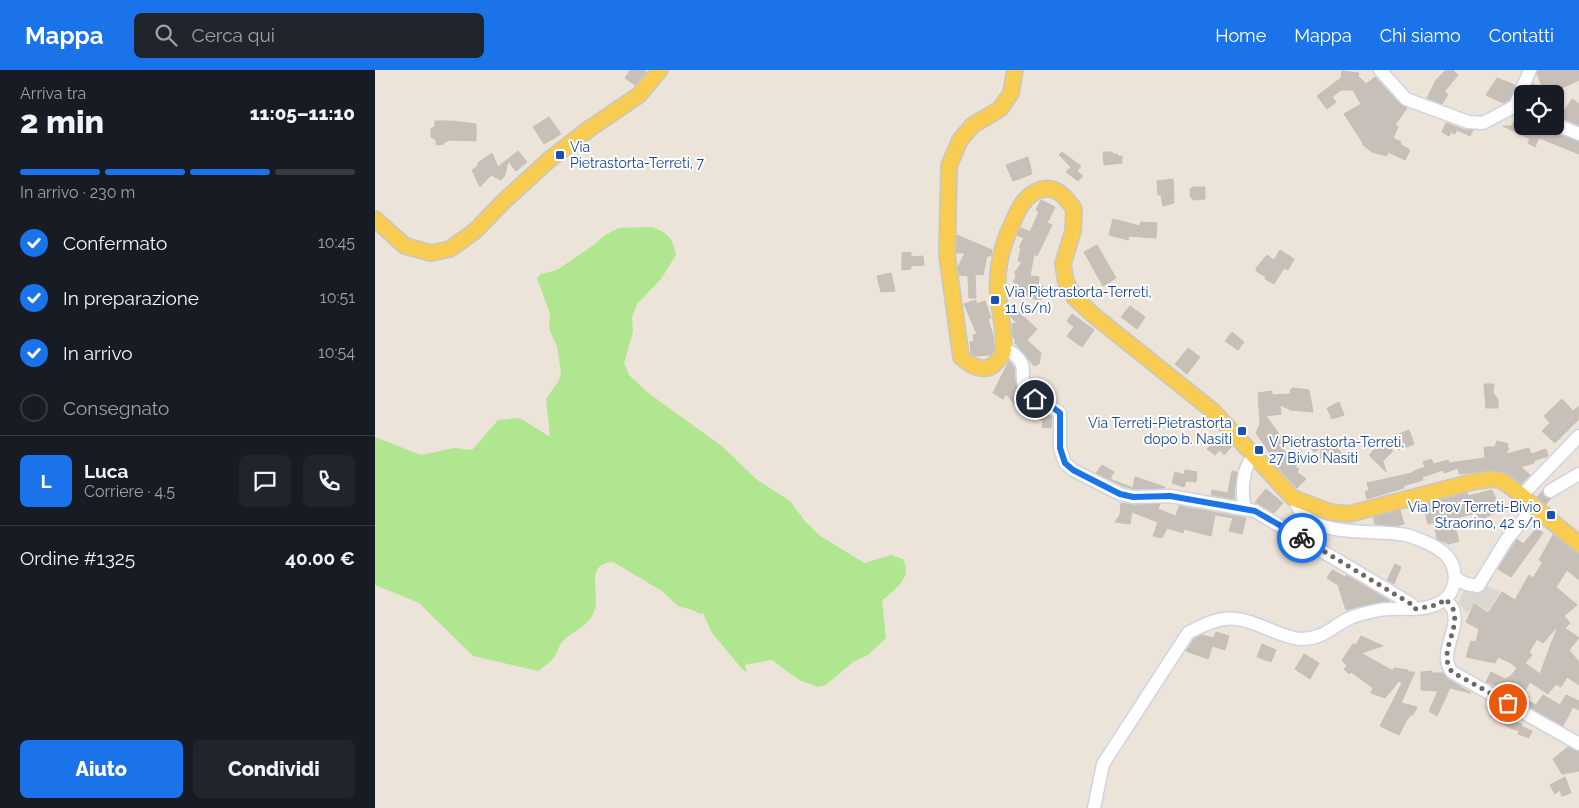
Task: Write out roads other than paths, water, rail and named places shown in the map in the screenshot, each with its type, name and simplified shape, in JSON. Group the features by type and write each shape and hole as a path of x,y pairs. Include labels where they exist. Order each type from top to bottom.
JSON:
{"main road":[{"path":"375,219 405,246 431,253 450,249 475,231 503,202 550,159 589,129 639,95 659,70"},
{"path":"1015,70 1011,93 1000,109 973,125 959,140 949,166 947,255 961,357 969,364 982,369 995,365 1003,353 1002,326 997,295 997,265 1003,243 1017,212 1026,198 1039,190 1053,188 1063,195 1074,209 1073,231 1063,264 1066,282 1075,298 1213,411 1293,498 1330,512 1349,514 1492,478 1522,495 1579,544"}],"street":[{"path":"1380,70 1406,99 1468,122 1483,123 1514,110"},
{"path":"1526,85 1530,70"},
{"path":"1564,128 1579,134"},
{"path":"1003,350 1011,351 1022,363 1024,386 1035,399 1051,406 1060,413 1060,448 1065,463 1073,470 1120,494 1133,497 1170,496 1255,511 1411,604 1414,609"},
{"path":"1522,495 1579,436"},
{"path":"1245,509 1241,496 1243,481 1250,460 1254,456"},
{"path":"1550,491 1579,474"},
{"path":"1094,808 1103,764 1188,633 1208,622 1225,617 1242,618 1279,633 1300,639 1321,636 1351,618 1381,610 1414,609 1437,605 1451,593 1455,578 1453,567 1444,552 1433,545 1406,535 1344,531 1315,523 1303,513 1293,498"},
{"path":"1455,578 1466,584 1478,586 1507,539 1525,518"},
{"path":"1446,599 1453,608 1455,618 1446,661 1452,672 1579,744"}],"tunnel":[{"path":"1529,515 1550,491"}],"place":[{"name":"Via Pietrastorta-Terreti, 7","path":"560,155"},
{"name":"Via Pietrastorta-Terreti, 11 (s/n)","path":"995,300"},
{"name":"Via Terreti-Pietrastorta dopo b. Nasiti","path":"1242,431"},
{"name":"V Pietrastorta-Terreti, 27 Bivio Nasiti","path":"1259,450"},
{"name":"Via Prov Terreti-Bivio Straorino, 42 s/n","path":"1551,515"}]}
